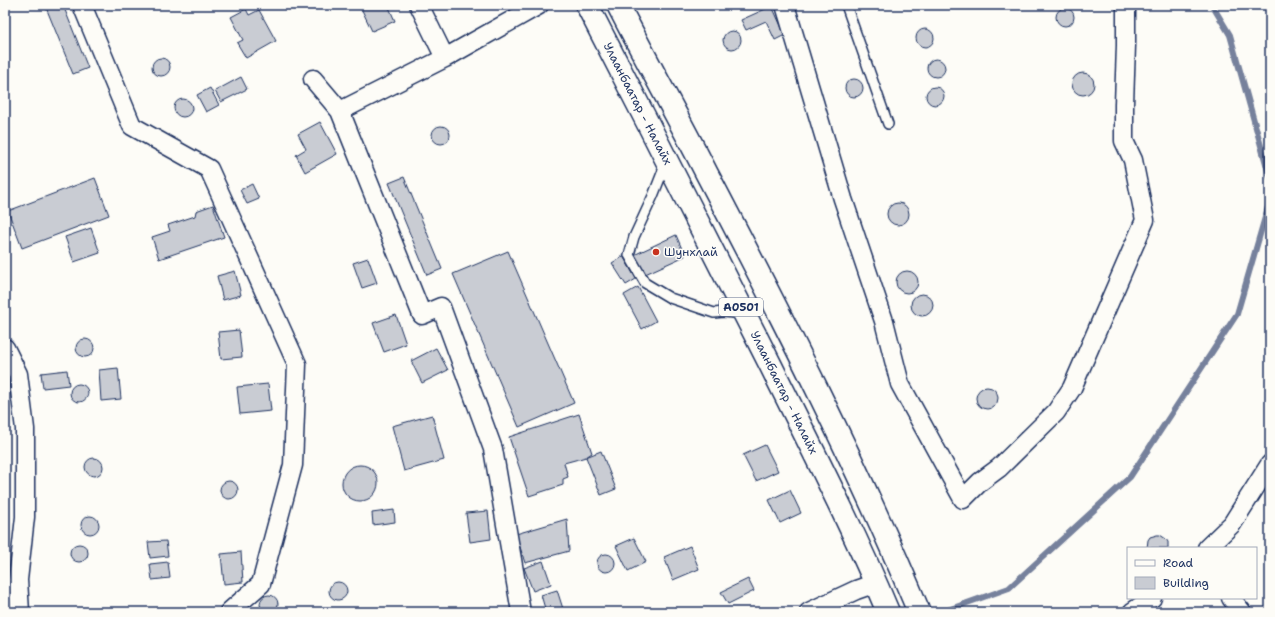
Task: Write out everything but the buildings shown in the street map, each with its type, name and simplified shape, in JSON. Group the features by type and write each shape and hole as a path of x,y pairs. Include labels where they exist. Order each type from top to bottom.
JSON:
{"highway":[{"name":"Улаанбаатар - Налайх","path":"587,5 667,160 813,451 876,583 888,612"},
{"name":"A0501","path":"618,5 811,377 859,478 916,606"}],"street":[{"path":"82,5 132,126 209,169 297,364 293,465 261,584 229,612"},
{"path":"419,5 445,58"},
{"path":"340,111 445,58 539,5"},
{"path":"785,5 843,199 884,321 900,384 963,499 980,482 999,468 1056,412 1072,388 1145,220 1133,160 1124,141 1126,5"},
{"path":"314,79 340,111 422,315 441,307 493,449 521,612"},
{"path":"5,348 18,374 25,429 25,517 12,577 20,612"},
{"path":"1208,547 1232,524 1270,464"},
{"path":"808,612 856,590 876,583"},
{"path":"1132,612 1151,599"},
{"path":"1232,599 1242,612"}],"lane":[{"path":"846,5 888,124"},
{"path":"667,160 653,196 634,237 629,255 645,283 670,298 714,313 724,312 745,314"}],"waterway":[{"path":"1212,5 1230,35 1270,178"},
{"path":"942,612 1009,588 1130,477 1237,314 1270,200"}],"place":[{"name":"Шунхлай","path":"656,252"}]}
